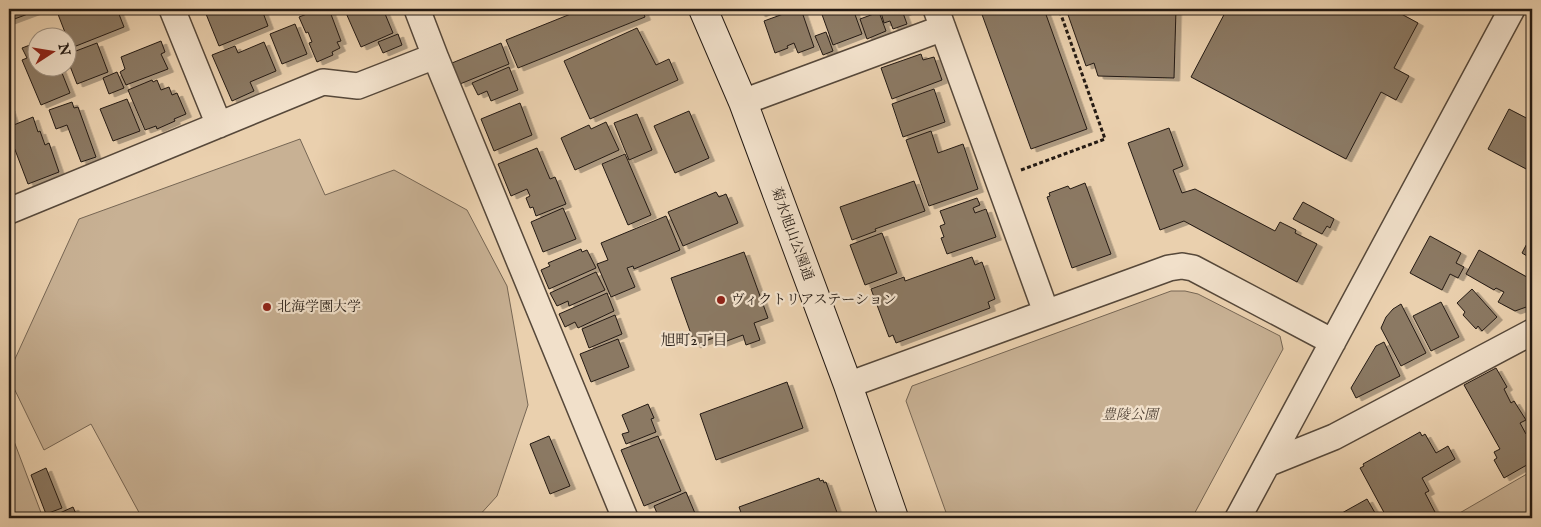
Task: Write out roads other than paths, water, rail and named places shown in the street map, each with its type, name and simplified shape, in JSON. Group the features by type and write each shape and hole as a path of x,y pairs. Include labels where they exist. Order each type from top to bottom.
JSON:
{"street":[{"path":"172,9 219,124"},
{"path":"417,9 625,518"},
{"name":"菊水旭山公園通","path":"702,9 743,102 848,385 894,518"},
{"path":"1238,518 1512,9"},
{"path":"743,102 940,19 1046,312"},
{"path":"9,211 323,82 358,86 435,56"},
{"path":"848,385 1046,312 1170,268 1182,266 1193,268 1333,342"},
{"path":"1267,464 1334,437 1532,332"}],"place":[{"name":"ヴィクトリアステーション","path":"721,300"},
{"name":"北海学園大学","path":"267,307"}],"district":[{"name":"旭町2丁目","path":"694,340"}],"park label":[{"name":"豊陵公園","path":"1130,415"}]}
